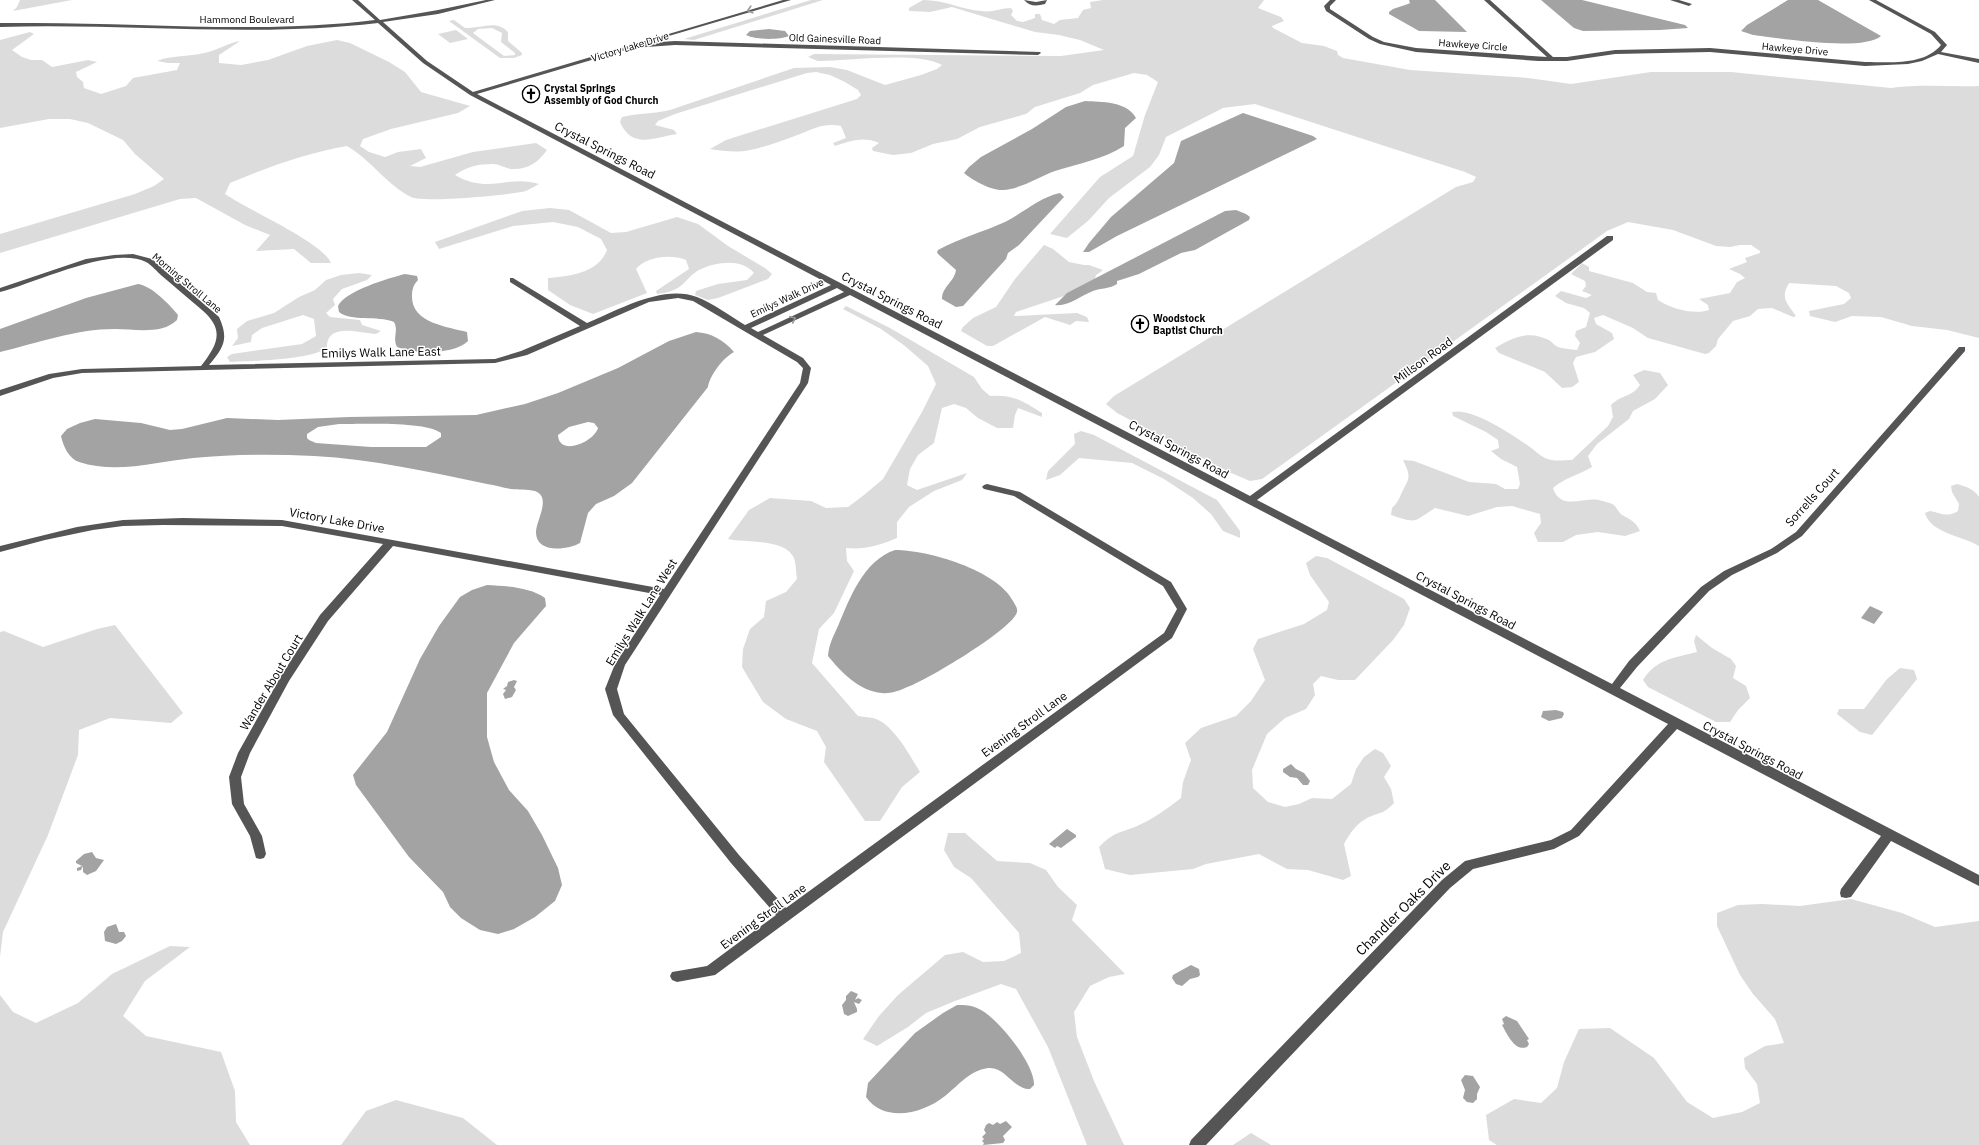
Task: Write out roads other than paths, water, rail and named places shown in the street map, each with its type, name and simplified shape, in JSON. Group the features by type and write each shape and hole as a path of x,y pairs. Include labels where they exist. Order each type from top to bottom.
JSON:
{"street":[{"name":"Crystal Springs Road","path":"355,0 381,21 425,62 472,94 1979,882"},
{"name":"Hammond Boulevard","path":"0,25 48,24 274,29 321,27 381,21 437,12 492,0"},
{"name":"Victory Lake Drive","path":"472,94 788,0"},
{"path":"1027,0 1030,3 1036,4 1042,3 1044,0"},
{"name":"Hawkeye Circle","path":"1333,0 1327,6 1328,10 1333,15 1382,43 1416,50 1552,59"},
{"name":"Hawkeye Circle","path":"1487,0 1552,59"},
{"path":"1673,0 1689,4"},
{"path":"1872,0 1933,33 1944,45 1938,53 1979,61"},
{"name":"Old Gainesville Road","path":"632,46 675,42 1038,53"},
{"name":"Hawkeye Drive","path":"1552,59 1615,52 1710,50 1865,64 1886,64 1935,56 1938,53"},
{"name":"Millson Road","path":"1251,500 1610,238"},
{"name":"Morning Stroll Lane","path":"0,290 90,262 114,257 133,256 149,261 215,317 222,329 221,344 203,368"},
{"path":"513,280 586,326"},
{"name":"Emilys Walk Drive","path":"745,328 836,285"},
{"name":"Emilys Walk Drive","path":"758,335 850,292"},
{"name":"Emilys Walk Lane East","path":"0,393 52,376 82,371 495,360 524,353 647,300 678,296 695,300 745,328"},
{"name":"Emilys Walk Lane West","path":"745,328 800,360 807,368 804,383 620,664 611,689 619,715 735,859 785,916"},
{"name":"Sorrells Court","path":"1613,690 1633,664 1705,589 1728,573 1774,551 1799,534 1962,349"},
{"name":"Evening Stroll Lane","path":"677,976 710,970 1168,635 1182,609 1167,584 1017,494 987,487"},
{"name":"Victory Lake Drive","path":"0,548 48,536 122,523 282,523 668,592"},
{"name":"Wander About Court","path":"260,854 256,836 238,804 235,777 244,753 285,679 324,618 391,542"},
{"name":"Chandler Oaks Drive","path":"1196,1145 1446,884 1469,865 1554,844 1576,833 1676,723"},
{"path":"1846,892 1889,834"}],"place":[{"name":"Crystal Springs Assembly of God Church","path":"531,94"},
{"name":"Woodstock Baptist Church","path":"1140,324"}]}
